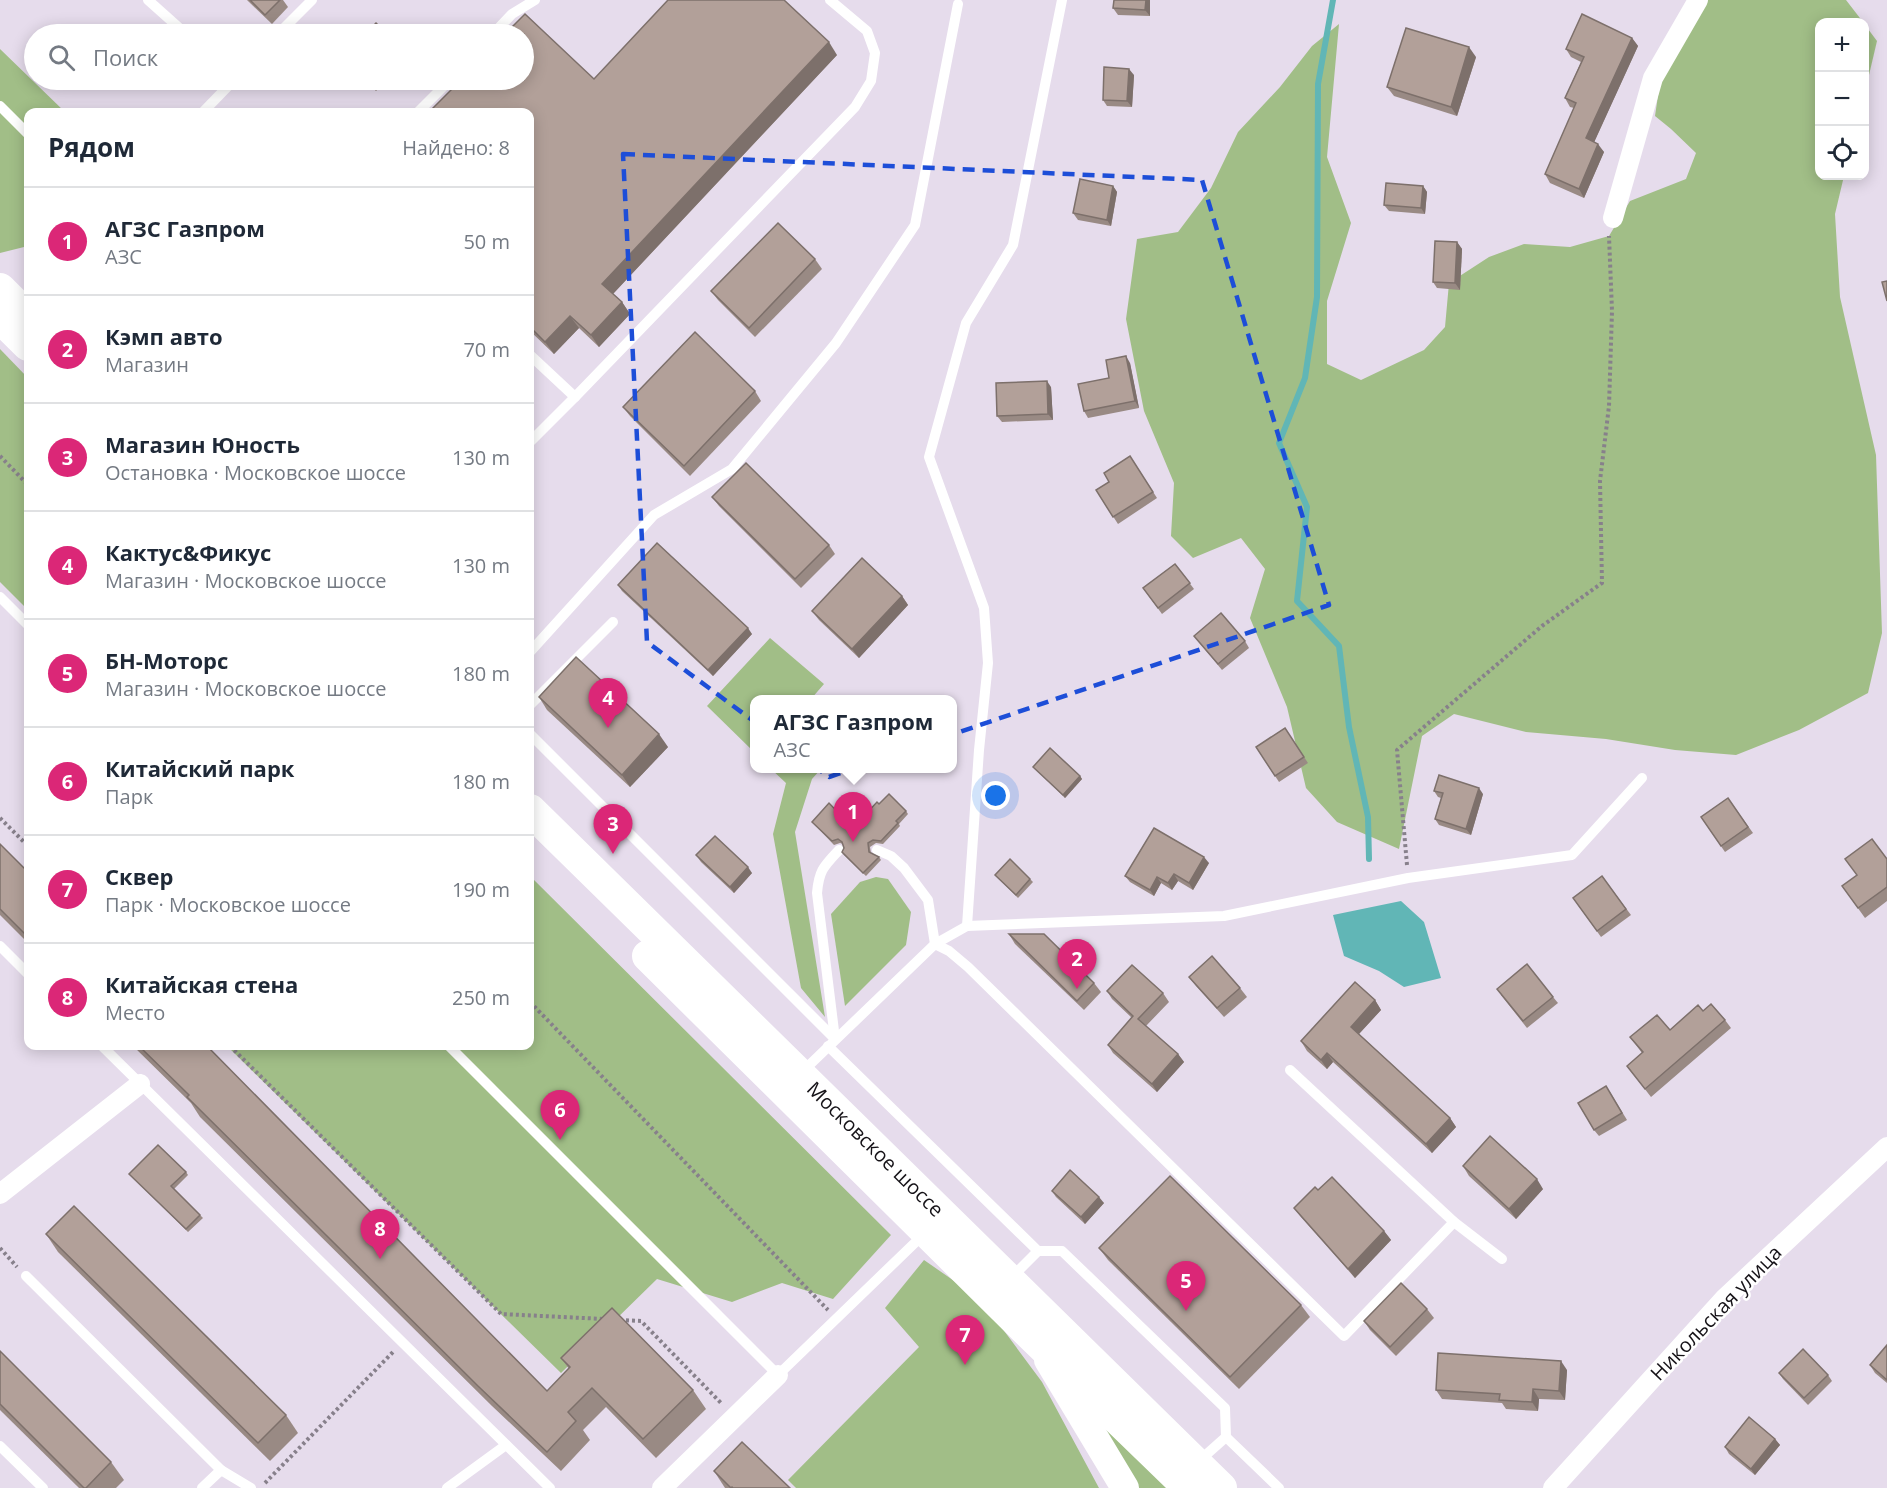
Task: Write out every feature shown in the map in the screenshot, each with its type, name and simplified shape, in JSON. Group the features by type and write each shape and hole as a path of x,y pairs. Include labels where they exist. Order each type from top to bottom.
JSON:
{"main road":[{"path":"11,307 24,336"},
{"name":"Московское шоссе","path":"534,814 792,1082 935,1224 1036,1340 1192,1476 1221,1488"},
{"name":"Московское шоссе","path":"534,843 792,1082"},
{"name":"Московское шоссе","path":"935,1224 1008,1281 1192,1476"},
{"path":"1036,1340 1125,1488"}],"street":[{"path":"1613,218 1653,78 1698,0"},
{"path":"0,1194 140,1083"},
{"name":"Никольская улица","path":"1553,1488 1725,1298 1887,1147"},
{"path":"662,1488 778,1375"}],"lane":[{"path":"148,0 175,24"},
{"path":"288,24 312,0"},
{"path":"502,24 512,14 536,0"},
{"path":"534,438 855,107 871,81 875,53 867,31 830,0"},
{"path":"967,926 979,750 988,663 984,608 928,457 966,323 1013,245 1062,0"},
{"path":"534,648 654,515 732,469 836,343 915,225 958,4"},
{"path":"207,108 224,90"},
{"path":"422,108 440,90"},
{"path":"0,106 24,130"},
{"path":"534,359 575,397"},
{"path":"0,597 24,621"},
{"path":"534,701 613,622"},
{"path":"534,738 1038,1251"},
{"path":"792,1082 935,944 967,926 1224,916 1408,878 1572,855 1642,778"},
{"path":"832,1043 817,893 818,878 824,866 839,850"},
{"path":"877,850 891,856 904,868 928,900 935,944"},
{"path":"935,944 949,951 968,966 1344,1336 1454,1222"},
{"path":"0,946 24,970"},
{"path":"106,1050 550,1488"},
{"path":"453,1050 778,1375 935,1224"},
{"path":"1290,1070 1454,1222 1502,1259"},
{"path":"1008,1281 1038,1251 1062,1251 1225,1408 1226,1437 1192,1476"},
{"path":"26,1276 221,1470 251,1488"},
{"path":"1226,1437 1279,1488"},
{"path":"447,1488 506,1445"},
{"path":"0,1446 43,1488"},
{"path":"202,1488 221,1470"}],"path":[{"path":"1408,878 1397,750 1542,626 1602,583 1600,481 1609,406 1612,311 1609,236 1613,218"},
{"path":"0,456 24,481"},
{"path":"0,818 24,842"},
{"path":"534,1006 837,1319"},
{"path":"234,1050 501,1314 606,1319"},
{"path":"0,1248 26,1276"},
{"path":"617,1320 640,1321 735,1417"},
{"path":"260,1488 402,1343"}],"highlighted area":[{"path":"623,154 1202,180 1329,605 829,777 647,642"}],"shaded area":[{"path":"1703,0 1846,0 1860,18 1815,18 1815,180 1843,180 1835,214 1840,297 1876,455 1882,633 1868,693 1799,730 1736,755 1526,732 1454,714 1422,736 1399,849 1337,822 1306,788 1287,707 1250,618 1265,569 1241,538 1193,558 1171,536 1174,483 1144,411 1126,319 1137,239 1178,232 1211,188 1238,132 1280,87 1312,46 1339,24 1327,157 1351,223 1327,301 1327,364 1361,380 1424,350 1445,327 1449,283 1489,257 1524,244 1570,247 1609,236 1630,201 1686,179 1696,153 1655,116 1660,82"},
{"path":"1869,30 1877,41 1869,75"},
{"path":"0,49 24,72 24,90 42,90 61,108 24,108 24,247 0,253"},
{"path":"0,349 24,374 24,606 0,582"},
{"path":"770,638 824,684 814,695 750,695 750,748 707,706"},
{"path":"775,773 817,773 812,779 795,832 825,1017 801,988 773,834 786,783"},
{"path":"876,877 888,879 911,912 906,945 845,1006 831,914 860,882"},
{"path":"534,880 891,1235 833,1299 782,1283 732,1302 657,1279 561,1373 231,1050 534,1050"},
{"path":"1401,901 1424,922 1441,978 1404,987 1379,971 1344,956 1333,915"},
{"path":"924,1260 960,1285 1002,1328 1042,1382 1099,1488 796,1488 788,1480 919,1347 885,1308"},
{"path":"1086,1404 1174,1488 1137,1488"}],"building":[{"path":"250,0 280,0 265,15"},
{"path":"668,0 784,0 829,42 602,284 622,302 591,335 570,316 545,342 534,331 534,108 433,108 451,90 534,90 534,24 515,24 525,14 594,79"},
{"path":"1114,0 1146,0 1145,10 1113,8"},
{"path":"1582,14 1632,38 1586,138 1598,144 1579,189 1545,174 1576,103 1565,98 1584,57 1566,49"},
{"path":"1406,28 1469,47 1451,107 1387,87"},
{"path":"1104,67 1129,69 1127,101 1103,100"},
{"path":"1080,179 1113,186 1107,220 1073,213"},
{"path":"1386,183 1423,186 1421,208 1384,205"},
{"path":"778,223 815,259 749,328 711,291"},
{"path":"1435,241 1457,242 1455,283 1433,282"},
{"path":"1887,281 1887,301 1882,282"},
{"path":"695,332 755,391 684,466 623,407"},
{"path":"1126,356 1135,401 1084,411 1078,384 1109,378 1106,360"},
{"path":"1047,381 1048,414 997,416 996,383"},
{"path":"1130,456 1153,492 1113,517 1096,490 1109,482 1104,473"},
{"path":"746,463 829,545 795,579 712,497"},
{"path":"657,543 748,628 708,670 618,585"},
{"path":"862,558 902,596 852,649 812,611"},
{"path":"1175,564 1190,583 1158,608 1143,588"},
{"path":"1221,613 1245,641 1218,664 1194,636"},
{"path":"576,657 659,734 622,775 539,697"},
{"path":"1285,728 1304,757 1275,776 1256,747"},
{"path":"1050,748 1080,776 1063,795 1033,767"},
{"path":"1439,775 1479,788 1466,829 1435,819 1443,793 1434,791"},
{"path":"889,794 906,811 881,841 873,840 868,843 869,852 879,857 863,873 842,852 844,848 842,842 838,839 832,841 812,822 829,803 853,828 877,802 879,804"},
{"path":"1728,798 1748,827 1721,846 1701,817"},
{"path":"1154,828 1204,857 1189,883 1174,874 1168,883 1157,877 1150,890 1125,876"},
{"path":"715,836 748,867 730,887 696,855"},
{"path":"1872,839 1887,859 1887,887 1858,908 1842,886 1857,875 1845,859"},
{"path":"0,844 24,868 24,933 0,909"},
{"path":"1010,859 1030,879 1016,895 995,875"},
{"path":"1602,876 1626,909 1597,931 1573,898"},
{"path":"1009,934 1044,934 1094,983 1077,1001"},
{"path":"1212,956 1240,988 1217,1008 1189,977"},
{"path":"1527,964 1553,997 1523,1021 1497,989"},
{"path":"1132,965 1163,993 1138,1019 1178,1054 1152,1084 1108,1045 1133,1016 1107,991"},
{"path":"1355,982 1375,1000 1351,1027 1450,1118 1426,1144 1327,1053 1321,1060 1301,1041"},
{"path":"1711,1004 1725,1020 1645,1089 1627,1066 1643,1052 1630,1037 1657,1015 1670,1030 1698,1005 1703,1011"},
{"path":"143,1050 211,1050 547,1391 570,1367 561,1358 612,1308 693,1390 643,1439 592,1388 568,1412 576,1421 547,1452 187,1097 189,1095"},
{"path":"1606,1086 1622,1113 1594,1130 1578,1103"},
{"path":"1490,1136 1537,1179 1509,1209 1463,1166"},
{"path":"158,1145 186,1172 171,1186 200,1215 186,1229 129,1174"},
{"path":"1070,1170 1099,1197 1081,1217 1052,1191"},
{"path":"1170,1176 1301,1305 1230,1377 1099,1248"},
{"path":"1332,1177 1384,1231 1348,1269 1294,1208 1315,1187 1318,1190"},
{"path":"74,1206 286,1415 258,1443 46,1234"},
{"path":"1401,1283 1427,1309 1390,1347 1364,1321"},
{"path":"1887,1345 1887,1380 1870,1365"},
{"path":"1803,1349 1828,1375 1804,1398 1779,1373"},
{"path":"0,1351 111,1462 86,1488 0,1404"},
{"path":"1438,1353 1561,1361 1559,1391 1533,1389 1532,1402 1499,1400 1500,1394 1436,1390"},
{"path":"1749,1417 1775,1439 1751,1469 1725,1447"},
{"path":"742,1442 790,1488 731,1488 714,1471"}],"waterway":[{"path":"1333,0 1318,84 1317,297 1305,378 1279,443 1307,507 1297,601 1339,646 1349,727 1368,817 1369,859"}],"place":[{"name":"Кактус&Фикус","path":"608,728"},
{"name":"АГЗС Газпром","path":"853,842"},
{"name":"Магазин Юность","path":"613,854"},
{"name":"Кэмп авто","path":"1077,989"},
{"name":"Китайский парк","path":"560,1140"},
{"name":"Китайская стена","path":"380,1259"},
{"name":"БН-Моторс","path":"1186,1311"},
{"name":"Сквер","path":"965,1365"}]}
